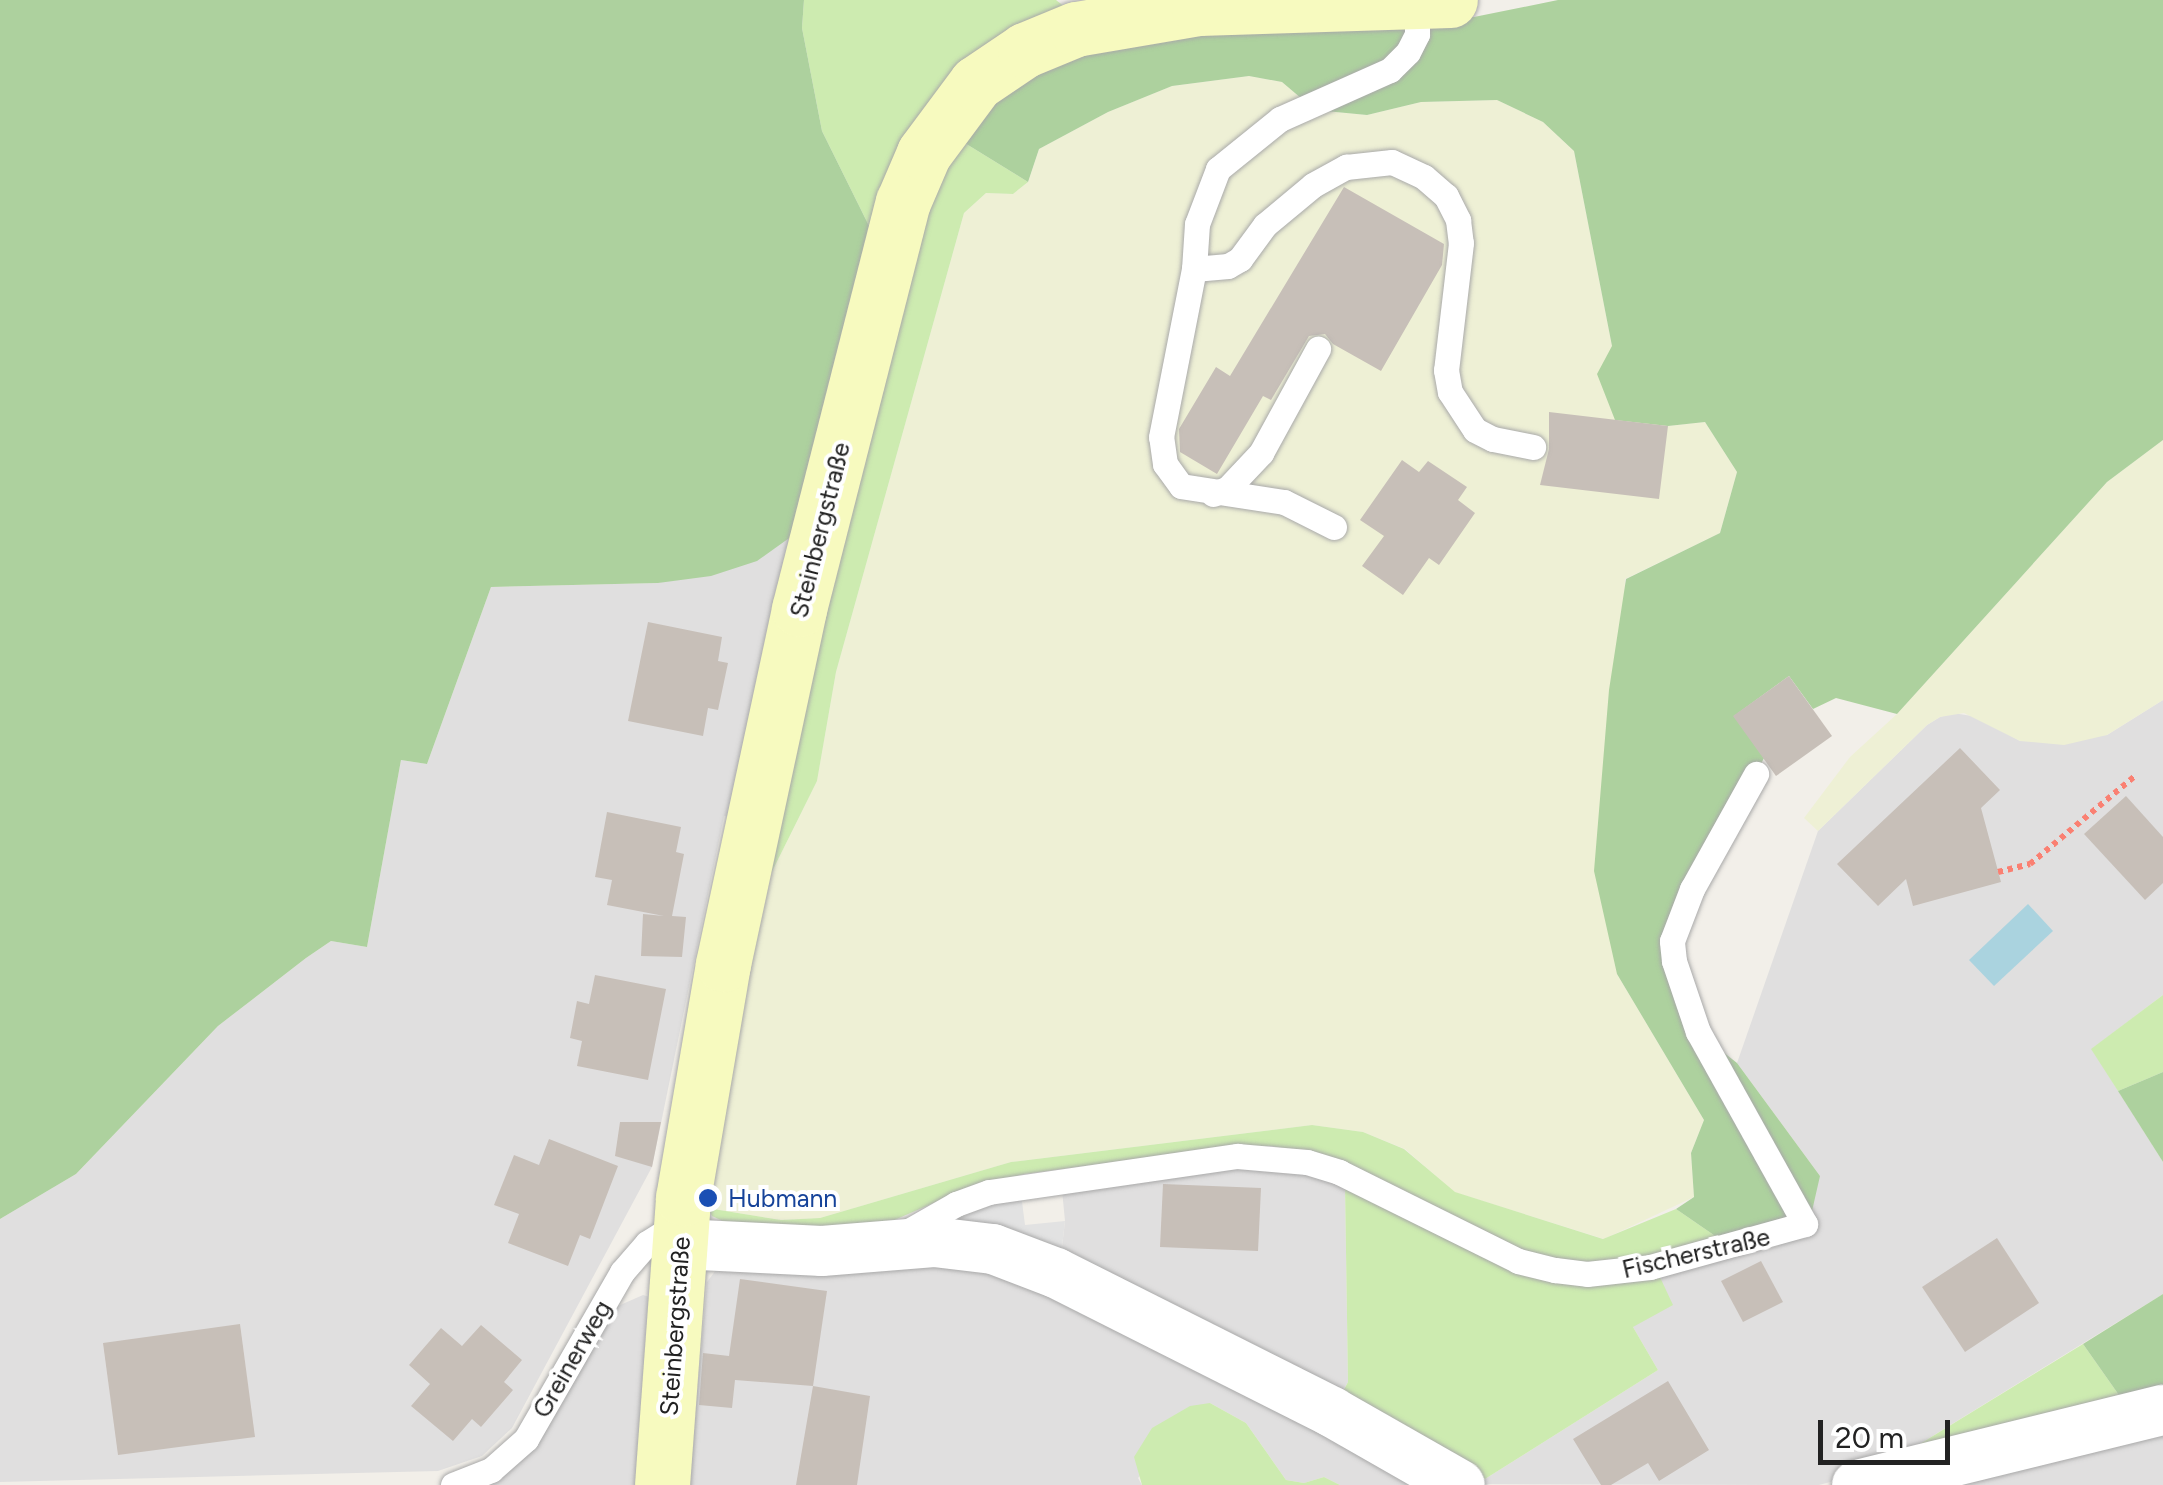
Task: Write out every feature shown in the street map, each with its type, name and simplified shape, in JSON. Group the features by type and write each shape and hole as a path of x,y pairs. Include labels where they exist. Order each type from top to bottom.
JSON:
{"street":[{"name":"Steinbergstraße","path":"662,1485 680,1233 695,1107 722,964 799,609 903,202 932,139 958,103 998,66 1048,40 1092,25 1199,8 1434,1"},
{"name":"Fischerstraße","path":"680,1233 783,1251 962,1244 1024,1259 1332,1412 1460,1485"},
{"path":"1857,1485 2163,1410"}],"lane":[{"path":"1334,526 1284,502 1212,494 1181,486 1171,478 1162,452 1194,269 1197,224 1218,169 1280,119 1390,70 1408,52 1434,1"},
{"path":"1194,269 1228,266 1240,259 1265,225 1313,185 1346,168 1392,162 1424,177 1446,196 1458,220 1461,243 1446,370 1450,392 1474,430 1493,440 1534,447"},
{"path":"1212,494 1228,489 1261,452 1318,349"},
{"name":"Fischerstraße","path":"884,1246 956,1204 989,1192 1237,1156 1307,1162 1339,1172 1518,1261 1587,1274 1650,1267 1805,1224 1698,1032 1674,961 1672,941 1692,890 1756,774"},
{"name":"Greinerweg","path":"454,1485 491,1470 526,1439 622,1272 647,1243 680,1233"}],"path":[{"path":"1998,872 2030,864 2136,776"}],"shaded area":[{"path":"799,531 735,817 724,816 652,1167 512,1428 482,1456 438,1471 0,1482 0,1219 76,1174 218,1026 306,958 331,941 367,947 401,760 427,764 491,587 658,583"},
{"path":"2163,700 2163,995 2092,1049 2163,1162 2163,1294 1879,1469 1819,1485 1477,1484 1658,1370 1633,1327 1659,1275 1778,1246 1772,1227 1820,1176 1737,1063 1818,831 1927,725 1940,717 1953,713 1978,717 2020,741 2107,735"},
{"path":"1238,1167 1305,1171 1345,1186 1348,1382 1336,1403 1060,1264 1065,1221 1062,1190"},
{"path":"1021,1194 1025,1225 1065,1221 1060,1264 934,1227"},
{"path":"977,1259 1437,1485 1340,1485 1324,1477 1304,1483 1286,1480 1246,1423 1210,1403 1138,1478 1142,1485 684,1485 690,1478 707,1282 716,1270"},
{"path":"643,1295 653,1298 644,1485 484,1485 618,1306"},
{"path":"2163,1423 2163,1485 1907,1485"}],"green space":[{"path":"0,0 804,0 802,28 822,131 874,236 799,531 757,561 711,576 658,583 491,587 427,764 401,760 367,947 331,941 306,958 218,1026 76,1174 0,1219"},
{"path":"804,0 1056,0 1070,11 874,236 822,131 802,28"},
{"path":"1558,0 2163,0 2163,440 2107,482 1897,714 1836,698 1813,709 1789,676 1734,716 1764,758 1677,924 1698,1032 1737,1063 1820,1176 1812,1211 1721,1240 1676,1209 1694,1197 1691,1153 1704,1120 1617,974 1594,871 1609,690 1626,579 1720,533 1737,472 1705,422 1668,426 1615,420 1597,374 1612,346 1574,151 1543,122 1497,100 1421,102 1367,115 1315,110 1282,82 1249,76 1172,86 1108,112 1039,149 1028,182 955,137 1009,82 1113,38 1474,17"},
{"path":"1249,76 1282,82 1315,110 1367,115 1421,102 1497,100 1543,122 1574,151 1612,346 1668,426 1705,422 1737,472 1720,533 1625,579 1617,974 1704,1120 1691,1153 1694,1197 1604,1239 1454,1192 1405,1149 1363,1132 1312,1125 1011,1162 820,1218 781,1220 707,1208 754,908 817,781 836,672 964,213 986,193 1013,194 1028,182 1039,149 1108,112 1172,86"},
{"path":"955,137 1028,182 1013,194 986,193 964,213 836,672 817,781 754,908 921,208"},
{"path":"2163,440 2163,700 2107,735 2064,745 2020,741 1964,713 1940,717 1927,725 1818,831 1804,818 1850,757 1897,714 2107,482"},
{"path":"2163,995 2163,1072 2118,1091 2091,1049"},
{"path":"2163,1072 2163,1162 2118,1091"},
{"path":"1312,1125 1363,1132 1404,1149 1455,1192 1603,1239 1676,1209 1721,1240 1648,1257 1587,1264 1521,1252 1343,1162 1272,1146 1236,1146 1024,1174 952,1195 892,1221 755,1236 712,1216 707,1208 781,1220 820,1218 1011,1162"},
{"path":"1345,1186 1471,1250 1659,1275 1673,1305 1633,1327 1658,1370 1477,1484 1337,1403 1348,1382"},
{"path":"2163,1294 2163,1400 2128,1408 2083,1344"},
{"path":"2083,1344 2128,1408 1879,1469"},
{"path":"1210,1403 1246,1423 1286,1480 1304,1483 1324,1477 1340,1485 1142,1485 1134,1457 1152,1428 1190,1406"}],"water":[{"path":"2028,904 2053,931 1994,986 1969,960"}],"building":[{"path":"1344,187 1444,244 1442,265 1381,371 1333,344 1325,334 1309,336 1271,400 1263,396 1217,474 1180,452 1179,429 1216,367 1230,376"},
{"path":"1549,412 1668,426 1659,499 1540,485 1549,449"},
{"path":"1402,460 1419,472 1428,461 1467,487 1458,500 1475,513 1439,565 1429,558 1403,595 1362,566 1384,536 1360,520"},
{"path":"648,622 722,637 718,661 728,663 718,710 708,708 703,736 628,721"},
{"path":"1789,676 1832,736 1776,776 1733,716"},
{"path":"1960,748 2000,790 1981,808 2001,882 1913,906 1906,879 1878,906 1837,864"},
{"path":"2126,796 2163,837 2163,883 2145,900 2084,834"},
{"path":"607,812 681,827 676,852 684,854 672,916 686,917 682,957 641,956 643,914 664,916 607,905 612,880 595,877"},
{"path":"595,975 666,989 648,1080 577,1066 582,1041 570,1038 577,1001 589,1004"},
{"path":"620,1122 661,1122 652,1167 615,1156"},
{"path":"549,1139 618,1166 590,1239 580,1235 568,1266 508,1243 519,1214 494,1205 514,1155 539,1165"},
{"path":"1163,1184 1261,1188 1258,1251 1160,1247"},
{"path":"1997,1238 2039,1303 1965,1352 1922,1287"},
{"path":"1761,1261 1783,1302 1743,1322 1721,1281"},
{"path":"740,1279 827,1291 813,1386 735,1380 732,1408 699,1405 703,1353 729,1356"},
{"path":"240,1324 255,1437 118,1455 103,1343"},
{"path":"481,1325 522,1360 504,1382 513,1390 481,1427 472,1419 453,1441 411,1406 430,1384 409,1365 441,1328 462,1346"},
{"path":"1668,1381 1709,1450 1659,1481 1648,1463 1611,1485 1601,1485 1573,1439"},
{"path":"813,1386 870,1396 857,1485 796,1485"}],"place":[{"name":"Hubmann","path":"708,1198"}]}
